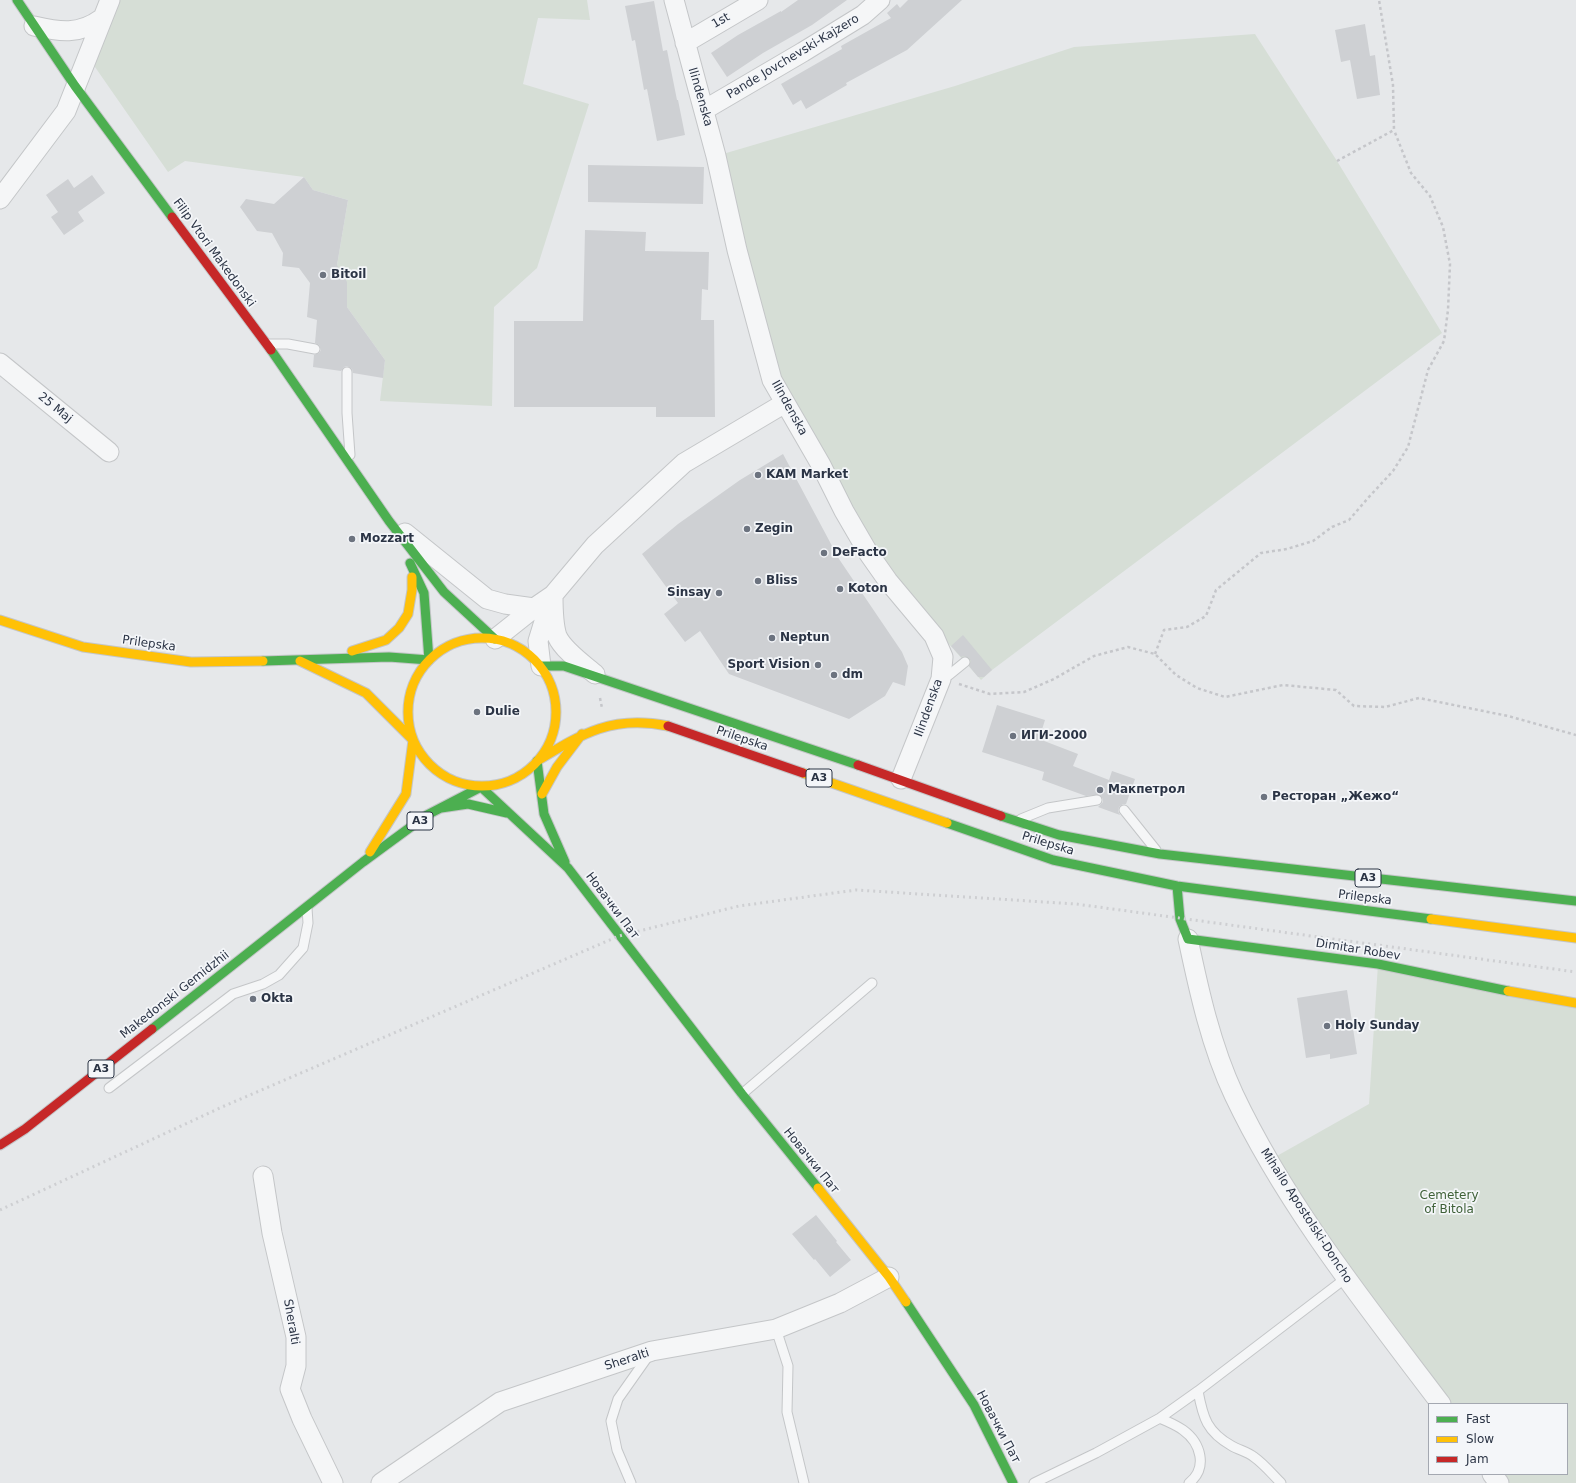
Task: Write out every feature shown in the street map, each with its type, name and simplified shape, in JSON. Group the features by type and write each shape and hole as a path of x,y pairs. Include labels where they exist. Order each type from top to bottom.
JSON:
{"main road":[{"name":"Filip Vtori Makedonski","path":"17,0 76,86 266,344 389,520"},
{"path":"389,520 424,593 429,660"},
{"path":"389,520 444,592 495,640"},
{"path":"329,659 386,640 399,628 408,614 412,590 412,568"},
{"name":"Prilepska","path":"0,620 83,647 191,662 299,661 389,657 429,660"},
{"name":"A3","path":"470,638 495,640 512,644 528,653 541,666 551,684 556,704 556,725 549,745 538,761 522,776 502,784 481,787 459,783 440,774 424,759 413,740 408,719 409,698 416,678 429,660 448,646 470,638"},
{"name":"Prilepska","path":"299,661 366,693 413,740"},
{"name":"Prilepska","path":"541,666 564,666 601,678 1059,835 1160,854 1576,901"},
{"name":"Prilepska","path":"538,761 582,734 608,725 648,722 668,726 1053,860 1177,886 1576,938"},
{"path":"542,794 557,767 582,734"},
{"name":"A3","path":"363,862 406,794 413,740"},
{"path":"538,761 544,814 568,868"},
{"path":"481,787 568,868"},
{"name":"A3","path":"363,862 427,815 481,787"},
{"path":"441,808 468,804 508,813"},
{"name":"Makedonski Gemidzhii","path":"0,1145 26,1129 208,998 307,906 363,862"},
{"name":"Новачки Пат","path":"568,868 742,1094 890,1277 974,1405 1013,1483"},
{"path":"1177,886 1180,919 1188,939"},
{"name":"Dimitar Robev","path":"1188,939 1378,964 1537,997 1576,1003"}],"street":[{"path":"0,198 66,111 101,19 110,0"},
{"name":"Ilindenska","path":"674,0 704,110 737,250 772,380 869,554 888,581 934,636 942,657 941,679 901,780"},
{"name":"1st","path":"685,43 758,0"},
{"name":"Pande Jovchevski-Kajzero","path":"704,110 863,15 880,0"},
{"path":"34,26 56,31 75,30 92,26 101,19"},
{"name":"25 Maj","path":"0,363 109,452"},
{"path":"495,640 534,608 553,595 595,546 684,463 785,403"},
{"path":"389,520 486,598 505,604 534,608"},
{"path":"541,666 538,642 553,595"},
{"path":"553,595 554,614 558,636 574,658 601,678"},
{"name":"Mihailo Apostolski-Doncho","path":"1188,939 1196,981 1216,1049 1234,1094 1268,1161 1346,1278 1440,1403"},
{"name":"Sheralti","path":"263,1176 272,1234 296,1337 296,1366 290,1389 302,1419 333,1483"},
{"name":"Sheralti","path":"381,1483 500,1402 652,1351 776,1328 840,1303 890,1277"},
{"path":"1493,1475 1499,1483"}],"lane":[{"path":"266,344 288,344 315,349"},
{"path":"347,372 347,413 351,465"},
{"path":"941,679 965,662"},
{"path":"1016,821 1048,808 1097,800"},
{"path":"1124,810 1160,854"},
{"path":"109,1088 208,998 232,994 263,984 279,975 303,948 308,923 307,906"},
{"path":"742,1094 872,983"},
{"path":"1034,1483 1096,1453 1160,1418 1198,1391 1346,1278"},
{"path":"776,1328 788,1366 787,1412 804,1483"},
{"path":"631,1483 617,1450 611,1421 618,1399 652,1351"},
{"path":"1198,1391 1202,1414 1214,1433 1231,1445 1254,1456 1280,1483"},
{"path":"1160,1418 1183,1430 1195,1443 1202,1460 1196,1477 1189,1483"}],"path":[{"path":"1155,654 1164,630 1187,627 1206,616 1216,590 1261,553 1287,549 1313,542 1332,527 1349,520 1393,471 1408,446 1428,370 1444,341 1448,310 1450,264 1443,227 1430,196 1411,173 1394,130 1393,85 1379,0"},
{"path":"1337,161 1394,130"},
{"path":"941,679 990,694 1024,692 1054,679 1094,656 1128,647 1155,654 1176,674 1197,688 1225,697 1283,685 1336,690 1354,706 1385,707 1420,698 1508,716 1576,735"}],"green space":[{"path":"110,0 587,0 590,20 538,18 523,84 589,104 537,268 494,307 492,406 380,401 385,360 347,307 337,265 348,200 313,190 304,177 185,161 168,172 95,67 93,40"},
{"path":"1255,34 1337,161 1442,333 992,670 981,680 939,633 888,581 772,380 716,156 955,86 1074,47"},
{"name":"Cemetery of Bitola","path":"1378,964 1576,1003 1576,1483 1499,1483 1493,1475 1568,1475 1568,1403 1440,1403 1268,1161 1369,1104"}],"building":[{"path":"798,0 847,0 812,25 763,53 727,77 711,53 738,35 781,12"},
{"path":"908,0 962,0 907,50 846,83 847,85 806,109 801,100 793,105 781,84 842,49 841,46 891,18 887,13 897,4 900,8"},
{"path":"654,1 663,51 667,50 685,135 657,141 647,89 644,90 635,40 632,41 625,6"},
{"path":"1365,24 1370,56 1375,55 1380,95 1357,99 1350,60 1341,62 1335,30"},
{"path":"588,165 704,167 703,204 588,202"},
{"path":"92,175 105,193 78,212 84,221 64,235 51,217 58,212 46,195 68,179 74,188"},
{"name":"Bitoil","path":"304,177 313,190 348,200 337,265 347,282 347,307 385,360 383,378 353,373 352,369 347,366 341,371 313,367 314,355 319,353 321,350 319,345 315,343 317,320 307,317 310,283 299,268 282,266 283,253 272,233 257,231 240,207 246,199 274,204"},
{"path":"585,230 646,232 645,251 709,252 708,290 702,289 701,320 714,320 715,417 656,417 656,407 514,407 514,321 583,321"},
{"name":"Bliss","path":"783,454 839,559 902,652 908,666 905,686 893,682 885,696 849,719 729,674 700,631 685,642 664,614 678,603 642,554 678,524 740,480"},
{"path":"963,635 992,670 984,677 978,677 969,666 971,661 969,658 964,656 961,657 951,646"},
{"path":"997,705 1045,720 1039,739 1078,754 1073,766 1109,780 1112,771 1135,779 1126,804 1119,807 1118,811 1120,815 1098,807 1103,802 1103,799 1099,795 1086,796 1042,780 1044,772 982,752"},
{"name":"Holy Sunday","path":"1347,990 1357,1054 1330,1059 1330,1054 1306,1058 1297,998"},
{"path":"816,1215 851,1260 830,1277 792,1234"}],"railway":[{"path":"0,1210 222,1107 619,936 739,906 856,890 1076,904 1576,972"}],"traffic: fast":[{"path":"17,0 75,86 172,217"},
{"path":"271,350 389,521 444,592 495,639"},
{"path":"263,661 389,657 429,660 424,593 410,563"},
{"path":"541,666 564,666 858,765"},
{"path":"537,761 544,814 565,862"},
{"path":"481,787 568,868 742,1094 818,1188"},
{"path":"152,1029 363,862 427,815 481,787"},
{"path":"441,808 468,804 507,813"},
{"path":"1001,816 1059,835 1160,854 1576,901"},
{"path":"947,823 1053,860 1177,886 1431,919"},
{"path":"1177,886 1180,919 1188,939 1378,964 1508,991"},
{"path":"906,1302 974,1405 1013,1483"}],"traffic: slow":[{"path":"352,651 386,640 399,628 408,614 412,590 412,577"},
{"path":"0,620 83,647 191,662 263,661"},
{"path":"489,638 503,641 523,650 539,665 544,671 553,691 556,712 555,726 547,747 544,753 529,769 523,774 503,783 489,786 475,786 461,783 441,774 420,753 409,726 408,705 411,691 420,671 441,650 468,639 489,638"},
{"path":"300,661 366,693 413,740"},
{"path":"537,761 569,742 599,729 630,723 648,723 668,726"},
{"path":"542,794 557,767 582,734"},
{"path":"370,852 406,794 413,740"},
{"path":"803,773 947,823"},
{"path":"1431,919 1576,938"},
{"path":"1508,991 1576,1003"},
{"path":"818,1188 889,1277 906,1302"}],"traffic: jam":[{"path":"172,217 271,350"},
{"path":"668,726 803,773"},
{"path":"858,765 1001,816"},
{"path":"0,1145 25,1129 152,1029"}],"place":[{"name":"Bitoil","path":"323,275"},
{"name":"KAM Market","path":"758,475"},
{"name":"Zegin","path":"747,529"},
{"name":"Mozzart","path":"352,539"},
{"name":"DeFacto","path":"824,553"},
{"name":"Bliss","path":"758,581"},
{"name":"Koton","path":"840,589"},
{"name":"Sinsay","path":"719,593"},
{"name":"Neptun","path":"772,638"},
{"name":"Sport Vision","path":"818,665"},
{"name":"dm","path":"834,675"},
{"name":"Dulie","path":"477,712"},
{"name":"ИГИ-2000","path":"1013,736"},
{"name":"Макпетрол","path":"1100,790"},
{"name":"Ресторан „Жежо“","path":"1264,797"},
{"name":"Okta","path":"253,999"},
{"name":"Holy Sunday","path":"1327,1026"}]}
